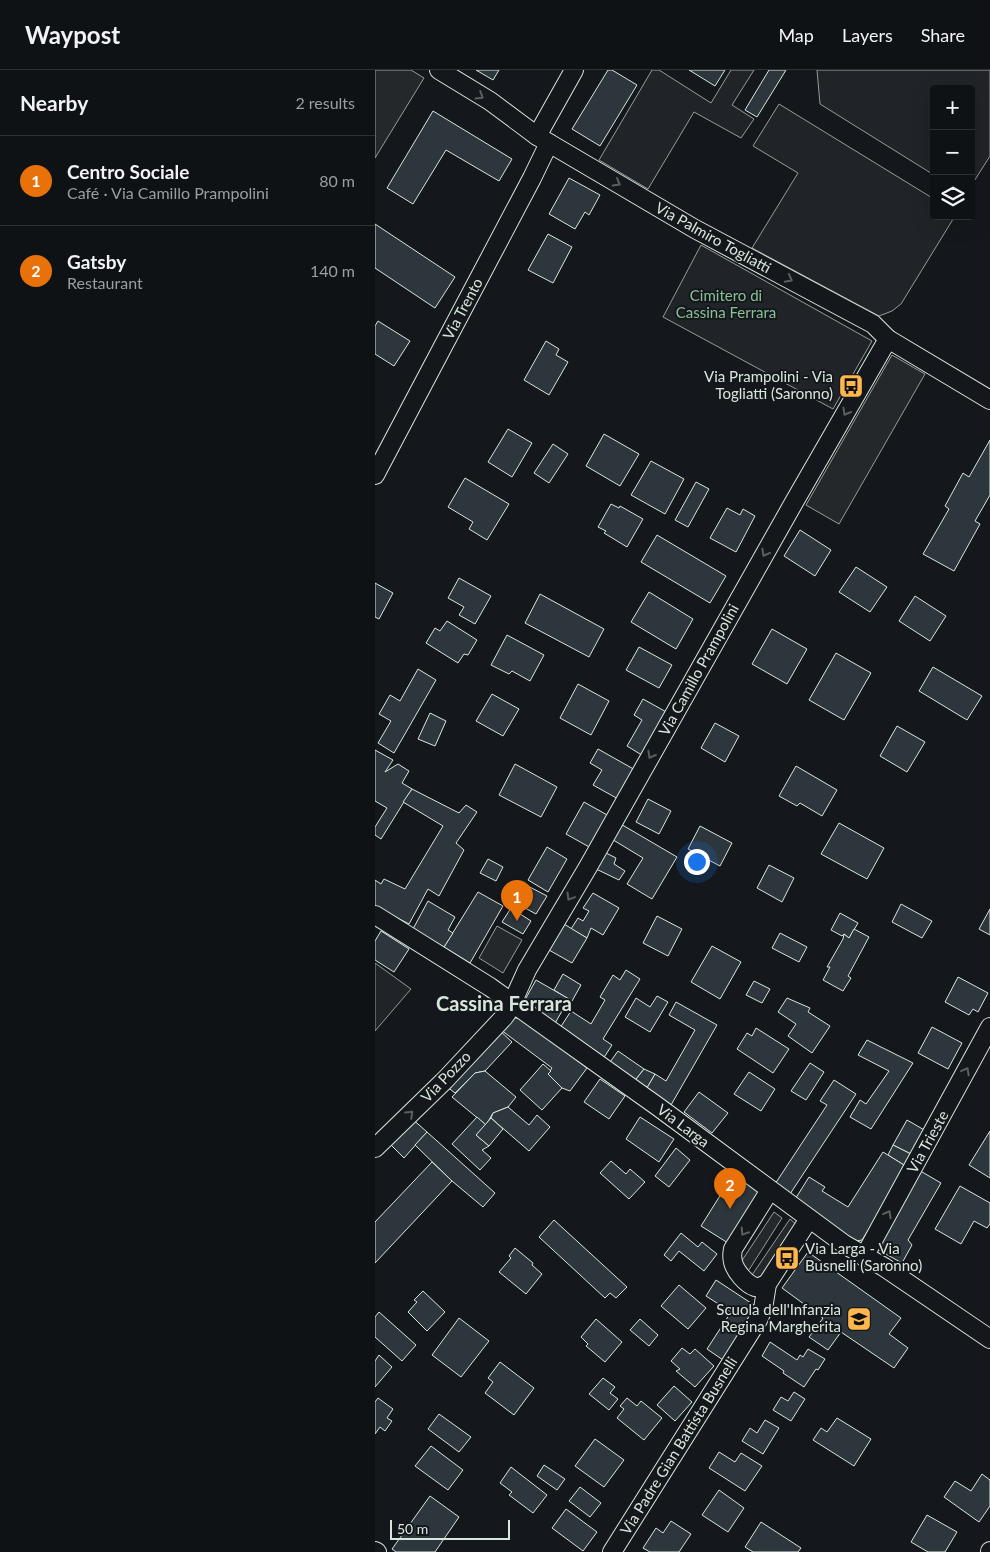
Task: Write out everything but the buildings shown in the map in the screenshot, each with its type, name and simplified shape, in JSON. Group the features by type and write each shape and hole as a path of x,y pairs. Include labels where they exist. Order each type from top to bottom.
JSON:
{"street":[{"name":"Via Palmiro Togliatti","path":"439,70 489,101 543,139 695,229 873,324 888,339 990,400"},
{"name":"Via Trento","path":"375,475 532,178 543,139 574,70"},
{"name":"Via Camillo Prampolini","path":"512,1002 527,970 588,867 888,339"},
{"name":"Via Larga","path":"375,915 491,987 657,1106 843,1244 884,1267 990,1339"},
{"name":"Via Pozzo","path":"375,1148 445,1080 492,1030 504,1017 512,1002"},
{"name":"Via Trieste","path":"864,1256 990,1027"},
{"path":"767,1284 755,1287 743,1278 733,1264 732,1256 733,1249 770,1190"},
{"name":"Via Padre Gian Battista Busnelli","path":"611,1552 758,1320 763,1309 767,1284 809,1219"}],"green space":[{"path":"652,70 659,70 711,103 731,70 754,70 732,105 754,119 741,138 694,112 648,189 599,160"},
{"path":"817,70 990,70 990,156 975,180 975,85 930,85 930,173 820,104"},
{"path":"779,104 930,197 930,220 953,220 901,304 892,311 879,316 752,248 798,173 753,146"},
{"name":"Cimitero di Cassina Ferrara","path":"701,245 872,341 833,409 663,317"},
{"path":"375,963 411,989 375,1031"}],"shaded area":[{"path":"375,70 411,70 424,78 375,158"},
{"path":"892,355 925,374 839,524 806,505"},
{"path":"497,926 522,940 503,973 479,958"},
{"path":"774,1212 782,1218 747,1273 739,1265"},
{"path":"790,1219 797,1225 759,1282 752,1275"}],"place":[{"name":"Via Prampolini - Via Togliatti (Saronno)","path":"851,386"},
{"name":"Centro Sociale","path":"517,921"},
{"name":"Gatsby","path":"730,1209"},
{"name":"Via Larga - Via Busnelli (Saronno)","path":"787,1258"},
{"name":"Scuola dell'Infanzia Regina Margherita","path":"859,1319"}],"district":[{"name":"Cassina Ferrara","path":"504,1004"}]}
